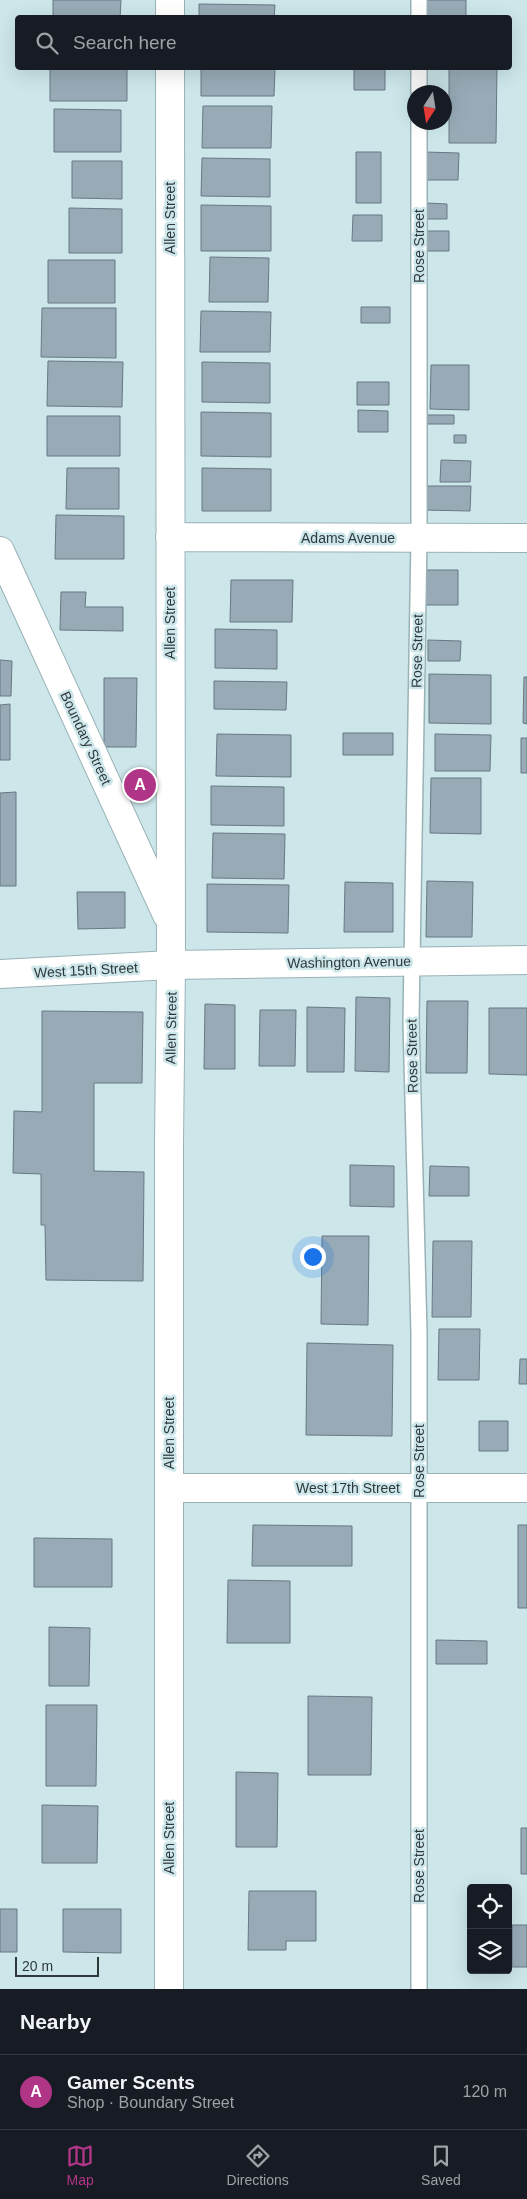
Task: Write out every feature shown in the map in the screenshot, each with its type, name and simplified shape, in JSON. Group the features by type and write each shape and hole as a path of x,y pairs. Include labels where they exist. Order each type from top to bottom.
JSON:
{"street":[{"path":"170,0 170,15"},
{"name":"Allen Street","path":"169,1989 170,70"},
{"name":"Adams Avenue","path":"170,537 527,538"},
{"name":"Boundary Street","path":"0,551 171,925"},
{"name":"Washington Avenue","path":"171,965 527,960"},
{"name":"West 15th Street","path":"0,974 171,965"},
{"name":"West 17th Street","path":"169,1488 527,1488"}],"lane":[{"path":"419,0 419,15"},
{"path":"419,70 419,85"},
{"name":"Rose Street","path":"419,130 419,538 411,1021 419,1332 419,1989"}],"building":[{"path":"53,0 121,0 120,15 53,15"},
{"path":"422,0 466,0 466,15 422,15"},
{"path":"199,4 275,5 274,15 199,15"},
{"path":"50,70 127,70 127,101 50,101"},
{"path":"201,70 275,70 274,96 201,96"},
{"path":"354,70 385,70 385,90 354,90"},
{"path":"449,70 497,70 496,143 449,143 449,130 452,130 452,85 449,85"},
{"path":"203,106 272,106 271,148 202,148"},
{"path":"54,109 121,110 121,152 54,152"},
{"path":"356,152 381,152 381,203 356,203"},
{"path":"425,152 459,153 458,180 425,180"},
{"path":"202,158 270,159 270,197 201,196"},
{"path":"72,161 122,161 122,199 72,198"},
{"path":"427,203 447,204 447,219 427,219"},
{"path":"201,205 271,206 271,251 201,251"},
{"path":"69,208 122,209 122,253 69,253"},
{"path":"353,215 382,215 382,241 352,241"},
{"path":"424,231 449,231 449,251 424,251"},
{"path":"210,257 269,258 268,302 209,302"},
{"path":"48,260 115,260 115,303 48,303"},
{"path":"361,307 390,307 390,323 361,323"},
{"path":"42,308 116,308 116,358 41,357"},
{"path":"201,311 271,312 270,352 200,352"},
{"path":"48,361 123,362 122,407 47,406"},
{"path":"202,362 270,363 270,403 202,402"},
{"path":"431,365 469,365 469,410 430,409"},
{"path":"357,382 389,382 389,405 357,405"},
{"path":"358,410 388,411 388,432 358,432"},
{"path":"201,412 271,413 271,457 201,456"},
{"path":"427,415 454,415 454,424 427,424"},
{"path":"47,416 120,416 120,456 47,456"},
{"path":"454,435 466,435 466,443 454,443"},
{"path":"441,460 471,461 470,482 440,482"},
{"path":"67,468 119,468 119,509 66,509"},
{"path":"202,468 271,469 271,511 202,511"},
{"path":"423,486 471,486 470,511 423,510"},
{"path":"56,515 124,516 124,559 55,559"},
{"path":"425,570 458,570 458,605 425,605"},
{"path":"231,580 293,580 292,622 230,622"},
{"path":"61,592 86,592 85,607 123,607 123,631 60,630"},
{"path":"215,629 277,630 277,669 215,668"},
{"path":"428,640 461,641 460,661 428,661"},
{"path":"0,660 12,661 11,696 0,696"},
{"path":"429,674 491,675 491,724 429,723"},
{"path":"524,677 527,677 527,724 523,723"},
{"path":"104,678 137,678 136,747 104,747"},
{"path":"214,681 287,682 286,710 214,709"},
{"path":"10,704 10,760 0,760 0,705"},
{"path":"343,733 393,733 393,755 343,755"},
{"path":"217,734 291,735 291,777 216,776"},
{"path":"435,734 491,735 490,771 435,771"},
{"path":"521,738 527,738 527,773 521,773"},
{"path":"431,778 481,778 481,834 430,833"},
{"path":"211,786 284,787 284,826 211,825"},
{"path":"16,792 16,886 0,886 0,793"},
{"path":"213,833 285,834 284,879 212,878"},
{"path":"427,881 473,882 472,937 426,937"},
{"path":"345,882 393,883 393,932 344,932"},
{"path":"207,884 289,885 288,933 207,932"},
{"path":"77,892 125,892 125,928 78,929"},
{"path":"356,997 390,998 389,1072 355,1071"},
{"path":"427,1001 468,1001 467,1073 426,1073"},
{"path":"205,1004 235,1005 235,1069 204,1069"},
{"path":"307,1007 345,1008 344,1072 307,1072"},
{"path":"489,1008 527,1008 527,1075 489,1074"},
{"path":"260,1010 296,1010 295,1066 259,1066"},
{"path":"42,1011 143,1012 142,1083 94,1083 94,1171 144,1172 143,1281 46,1280 45,1225 41,1225 41,1174 13,1173 14,1111 42,1112"},
{"path":"350,1165 394,1166 394,1207 350,1206"},
{"path":"430,1166 469,1167 469,1196 429,1196"},
{"path":"322,1236 369,1236 368,1325 321,1324"},
{"path":"433,1241 472,1241 471,1317 432,1317"},
{"path":"439,1329 480,1329 479,1380 438,1380"},
{"path":"307,1343 393,1345 392,1436 306,1435"},
{"path":"520,1359 527,1359 527,1384 519,1384"},
{"path":"479,1421 508,1421 508,1451 479,1451"},
{"path":"253,1525 352,1526 352,1566 252,1566"},
{"path":"518,1525 527,1525 527,1608 518,1608"},
{"path":"34,1538 112,1539 112,1587 34,1587"},
{"path":"228,1580 290,1581 290,1643 227,1643"},
{"path":"49,1627 90,1628 89,1686 49,1686"},
{"path":"436,1640 487,1641 487,1664 436,1664"},
{"path":"308,1696 372,1697 371,1775 308,1775"},
{"path":"46,1705 97,1705 96,1786 46,1786"},
{"path":"236,1772 278,1773 277,1847 236,1847"},
{"path":"42,1805 98,1806 97,1863 42,1863"},
{"path":"521,1828 527,1828 527,1874 521,1874"},
{"path":"249,1891 316,1891 316,1941 286,1941 286,1950 248,1950"},
{"path":"0,1909 17,1909 17,1952 0,1952"},
{"path":"63,1909 121,1909 121,1953 63,1952"},
{"path":"512,1925 527,1925 527,1967 512,1967"}],"place":[{"name":"Gamer Scents","path":"140,785"}]}
